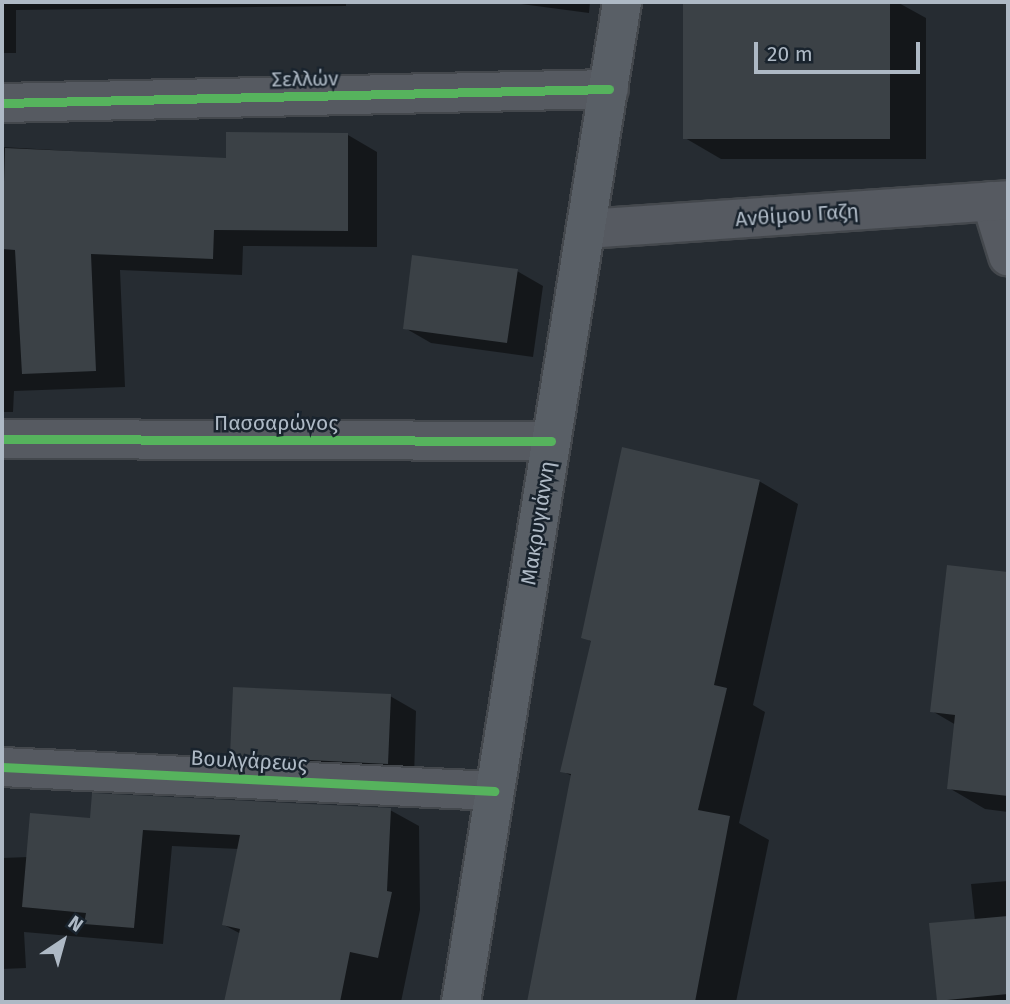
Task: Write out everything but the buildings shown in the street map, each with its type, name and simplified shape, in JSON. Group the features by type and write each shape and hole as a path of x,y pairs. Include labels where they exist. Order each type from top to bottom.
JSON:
{"main road":[{"name":"Μακρυγιάννη","path":"461,1002 622,2"}],"street":[{"name":"Σελλών","path":"2,103 608,89"},
{"name":"Ανθίμου Γαζη","path":"586,229 1000,201"},
{"path":"1000,201 1008,256"},
{"name":"Πασσαρώνος","path":"2,439 551,441"},
{"name":"Βουλγάρεως","path":"2,766 494,791"}],"cycle path":[{"path":"2,103 609,89"},
{"path":"2,439 551,441"},
{"path":"2,767 494,791"}]}
